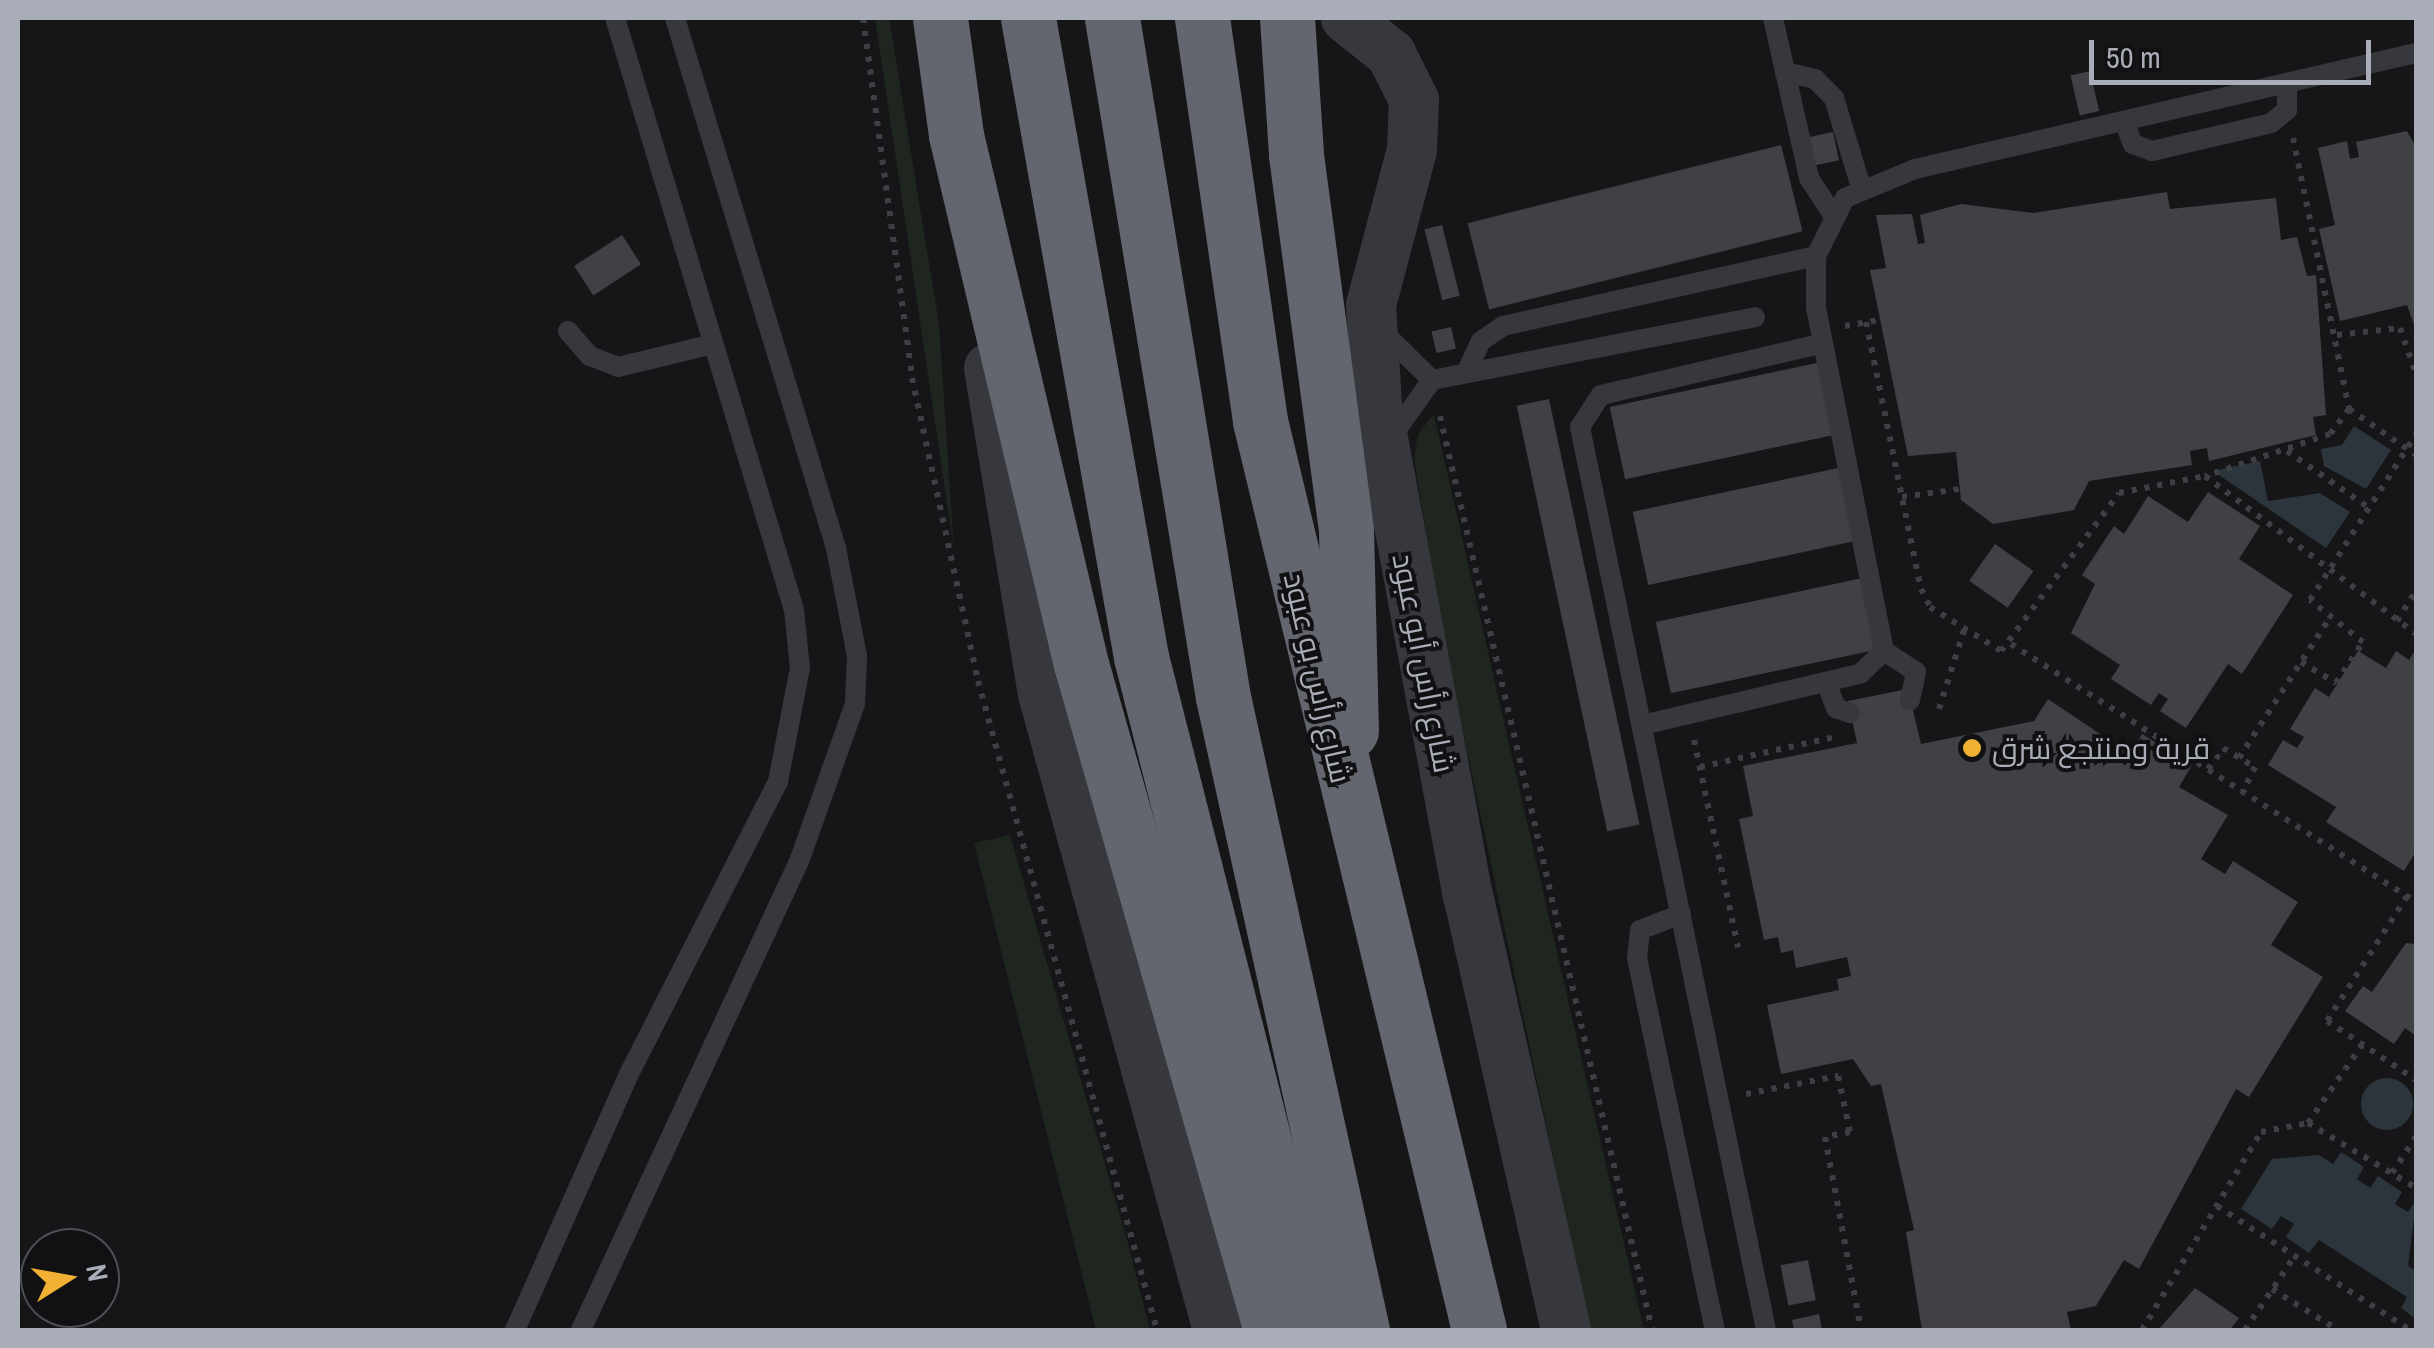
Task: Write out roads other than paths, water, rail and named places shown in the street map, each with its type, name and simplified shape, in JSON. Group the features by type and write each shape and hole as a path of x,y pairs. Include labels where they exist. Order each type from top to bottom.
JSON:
{"highway":[{"path":"940,18 956,136 1081,664 1271,1330"},
{"path":"1028,18 1141,657 1312,1330"},
{"path":"1112,18 1223,697 1362,1330"},
{"name":"شارع رأس بو عبود","path":"1202,18 1260,422 1346,798 1479,1330"},
{"path":"1288,18 1296,155 1346,529 1346,798"}],"street":[{"name":"شارع رأس أبو عبود","path":"1346,18 1391,54 1414,100 1412,150 1371,305 1385,454 1468,895 1566,1330"},
{"path":"956,136 1043,694 1218,1330"}],"lane":[{"path":"515,1330 629,1074 778,782 794,726 794,610 615,18"},
{"path":"581,1330 800,859 855,704 857,656 836,548 675,18"},
{"path":"1773,18 1810,178 1833,216"},
{"path":"1910,700 1916,672 1884,651 1821,344 1816,256 1833,216 1861,187 2124,120 2416,53"},
{"path":"1785,72 1815,79 1834,98 1861,187"},
{"path":"2124,120 2133,144 2152,151 2271,123 2287,110 2287,83"},
{"path":"1466,373 1481,341 1503,326 1816,256"},
{"path":"1371,305 1394,348 1432,380"},
{"path":"1385,454 1432,380 1754,316"},
{"path":"568,332 590,356 618,367 712,344"},
{"path":"1766,1330 1580,427 1585,408 1602,395 1821,344"},
{"path":"1642,725 1870,669 1884,651"},
{"path":"1826,682 1836,708 1852,723"},
{"path":"1681,914 1648,922 1637,958 1714,1330"}],"place":[{"name":"قرية ومنتجع شرق","path":"1972,748"}]}
